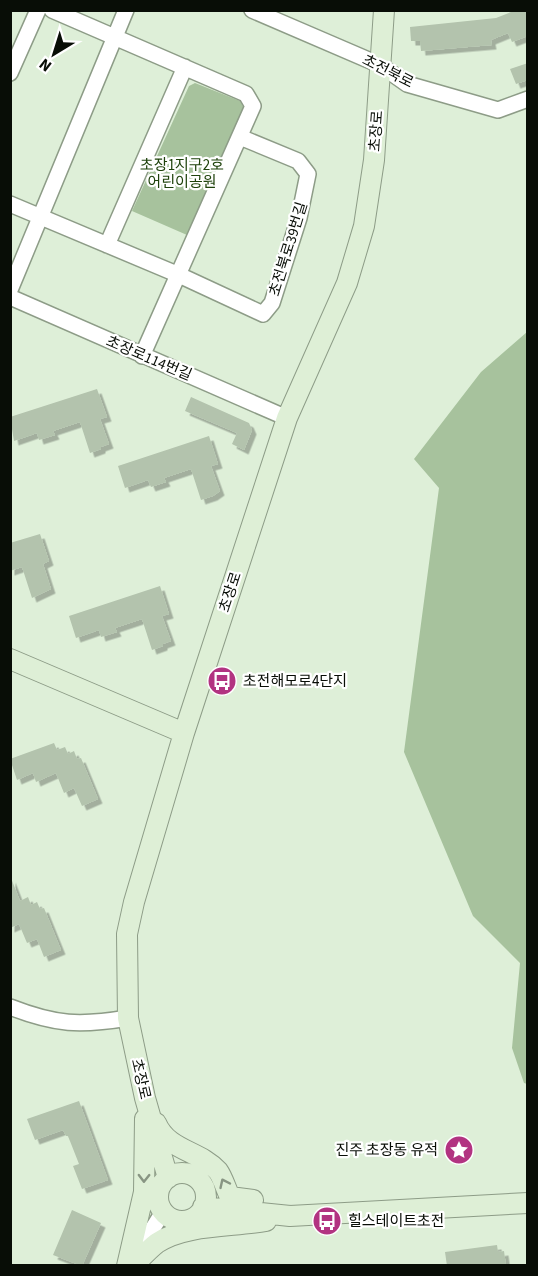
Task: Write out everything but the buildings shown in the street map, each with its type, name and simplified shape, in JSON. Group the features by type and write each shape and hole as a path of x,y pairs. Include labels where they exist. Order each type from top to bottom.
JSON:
{"street":[{"path":"10,73 38,10"},
{"path":"52,10 246,94 253,106 142,356"},
{"path":"10,290 126,10"},
{"name":"초전북로","path":"252,10 380,65 407,84 498,110 528,99"},
{"name":"초장로","path":"168,1178 145,1098 128,1017 127,934 134,902 184,733 287,418 324,341 347,283 364,226 374,160 384,10"},
{"path":"107,245 185,67"},
{"name":"초전북로39번길","path":"10,204 179,275 264,314 272,303 299,218 308,174 298,161 240,137"},
{"name":"초장로114번길","path":"10,297 287,418"},
{"path":"10,659 184,733"},
{"path":"10,1007 44,1021 92,1023 128,1017"},
{"path":"145,1098 159,1131 169,1142 203,1159 219,1172 230,1197 269,1202 290,1216"},
{"path":"130,1266 144,1192 145,1098"},
{"path":"177,1173 194,1176 204,1188 203,1207 197,1215 184,1221 169,1218 163,1212 157,1197 159,1189 168,1178 177,1173"},
{"path":"130,1266 158,1242 174,1235 290,1216 528,1203"},
{"path":"203,1207 290,1216"},
{"path":"130,1266 163,1212"}],"green space":[{"name":"초장1지구2호 어린이공원","path":"195,83 240,101 244,108 187,235 132,211 189,86"},
{"path":"527,332 527,1084 524,1083 512,1048 520,963 473,916 404,752 439,488 414,459 481,372"}],"place":[{"name":"초전해모로4단지","path":"222,681"},
{"name":"진주 초장동 유적","path":"459,1150"},
{"name":"힐스테이트초전","path":"327,1221"}]}
